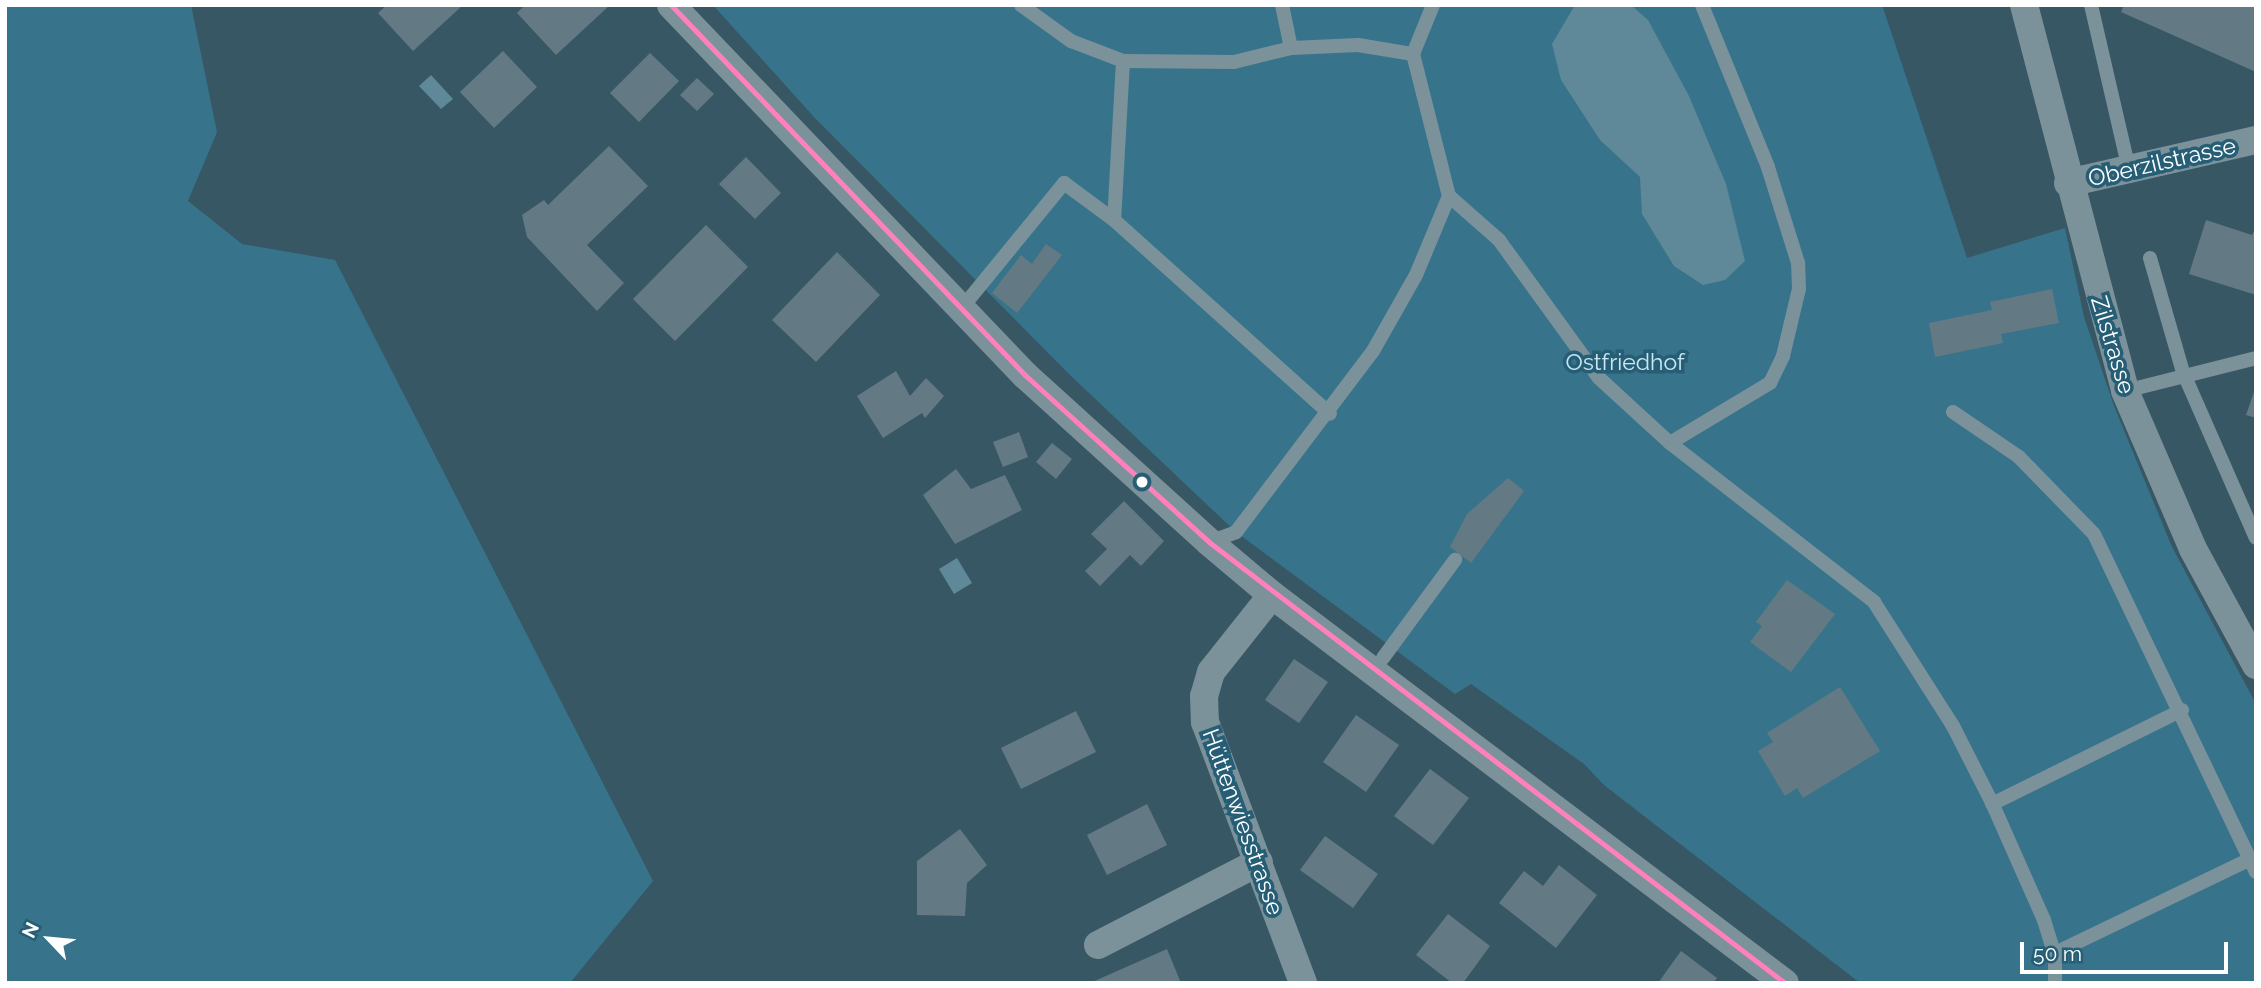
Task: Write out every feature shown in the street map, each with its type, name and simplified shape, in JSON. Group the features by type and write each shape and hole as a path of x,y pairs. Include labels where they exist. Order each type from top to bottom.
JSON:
{"street":[{"path":"671,5 1025,375 1209,542 1272,596 1785,983"},
{"name":"Zilstrasse","path":"2024,5 2068,183 2125,391 2193,549 2256,665"},
{"name":"Oberzilstrasse","path":"2068,183 2256,140"},
{"name":"Hüttenwiesstrasse","path":"1272,596 1223,653 1204,696 1205,722 1303,983"},
{"path":"1098,945 1259,862"}],"lane":[{"path":"1021,5 1071,41 1123,61 1234,62 1291,48 1358,45 1413,54"},
{"path":"1282,5 1291,48"},
{"path":"1433,5 1413,54 1449,196 1499,240 1599,377 1670,443 1874,602 1953,726 1992,804 2055,953 2055,983"},
{"path":"1670,443 1770,383 1783,356 1798,289 1798,262 1768,167 1702,5"},
{"path":"2091,5 2129,170"},
{"path":"1114,220 1123,61"},
{"path":"961,309 1064,183 1114,220 1330,414"},
{"path":"1209,542 1236,532 1330,414 1379,344 1449,196"},
{"path":"2150,258 2183,372 2256,538"},
{"path":"2125,391 2183,372 2256,358"},
{"path":"1953,412 2019,457 2094,534 2182,710 2253,865 2055,953"},
{"path":"1383,658 1455,560"},
{"path":"1992,804 2182,710"}],"green space":[{"path":"5,5 191,5 217,132 188,201 242,244 335,260 653,881 570,983 5,983"},
{"name":"Ostfriedhof","path":"713,5 1882,5 1967,258 2065,228 2084,317 2114,406 2172,547 2256,704 2256,983 1860,983 1604,785 1584,764 1471,684 1455,694 1236,532 1070,375 814,117"}],"shaded area":[{"path":"1575,5 1631,5 1648,20 1689,96 1726,184 1745,261 1725,280 1703,285 1674,266 1642,214 1640,177 1600,140 1561,80 1552,44"},
{"path":"431,75 453,99 441,109 419,86"},
{"path":"957,558 972,583 954,594 939,569"}],"building":[{"path":"387,5 463,5 413,51 378,13"},
{"path":"525,5 610,5 556,55 517,13"},
{"path":"2124,5 2256,6 2256,72 2121,12"},
{"path":"503,51 537,87 494,128 460,92"},
{"path":"650,53 679,81 639,122 610,93"},
{"path":"697,78 714,94 697,111 680,95"},
{"path":"609,146 648,186 587,245 624,283 597,311 527,237 522,215 544,200 548,205"},
{"path":"746,157 781,193 755,219 719,184"},
{"path":"2206,220 2252,235 2256,227 2256,295 2189,274"},
{"path":"706,225 748,267 675,341 633,299"},
{"path":"1046,244 1062,255 1017,313 992,293 1021,255 1032,264"},
{"path":"837,252 880,295 816,362 772,320"},
{"path":"2052,289 2059,323 2001,334 2003,343 1935,357 1929,323 1992,310 1990,302"},
{"path":"896,371 910,396 926,378 944,396 925,418 922,413 883,438 857,396"},
{"path":"2256,389 2256,418 2246,415"},
{"path":"1019,432 1028,457 1003,467 993,442"},
{"path":"1052,443 1072,459 1056,479 1036,462"},
{"path":"956,469 971,489 1005,475 1022,510 955,544 923,495"},
{"path":"1508,478 1524,491 1471,563 1450,547 1467,514"},
{"path":"1124,501 1164,541 1141,566 1130,555 1100,586 1085,571 1107,549 1091,534"},
{"path":"1787,580 1835,614 1791,672 1750,642 1762,626 1756,622"},
{"path":"1294,659 1328,682 1299,723 1265,700"},
{"path":"1840,687 1880,751 1803,798 1797,788 1785,796 1758,751 1773,742 1767,733"},
{"path":"1076,711 1096,752 1021,789 1001,748"},
{"path":"1356,715 1399,745 1366,792 1323,762"},
{"path":"1430,769 1469,798 1433,845 1394,816"},
{"path":"1147,804 1167,845 1107,875 1087,835"},
{"path":"960,829 987,865 967,883 965,916 917,915 917,861"},
{"path":"1325,836 1378,874 1353,908 1300,870"},
{"path":"1559,865 1597,895 1556,948 1499,903 1524,871 1543,886"},
{"path":"1448,914 1490,946 1463,983 1452,983 1416,955"},
{"path":"1167,949 1181,983 1090,983"},
{"path":"1681,951 1717,978 1713,983 1658,983"}],"transit line":[{"path":"671,5 1025,375 1209,542 1785,983"}]}
